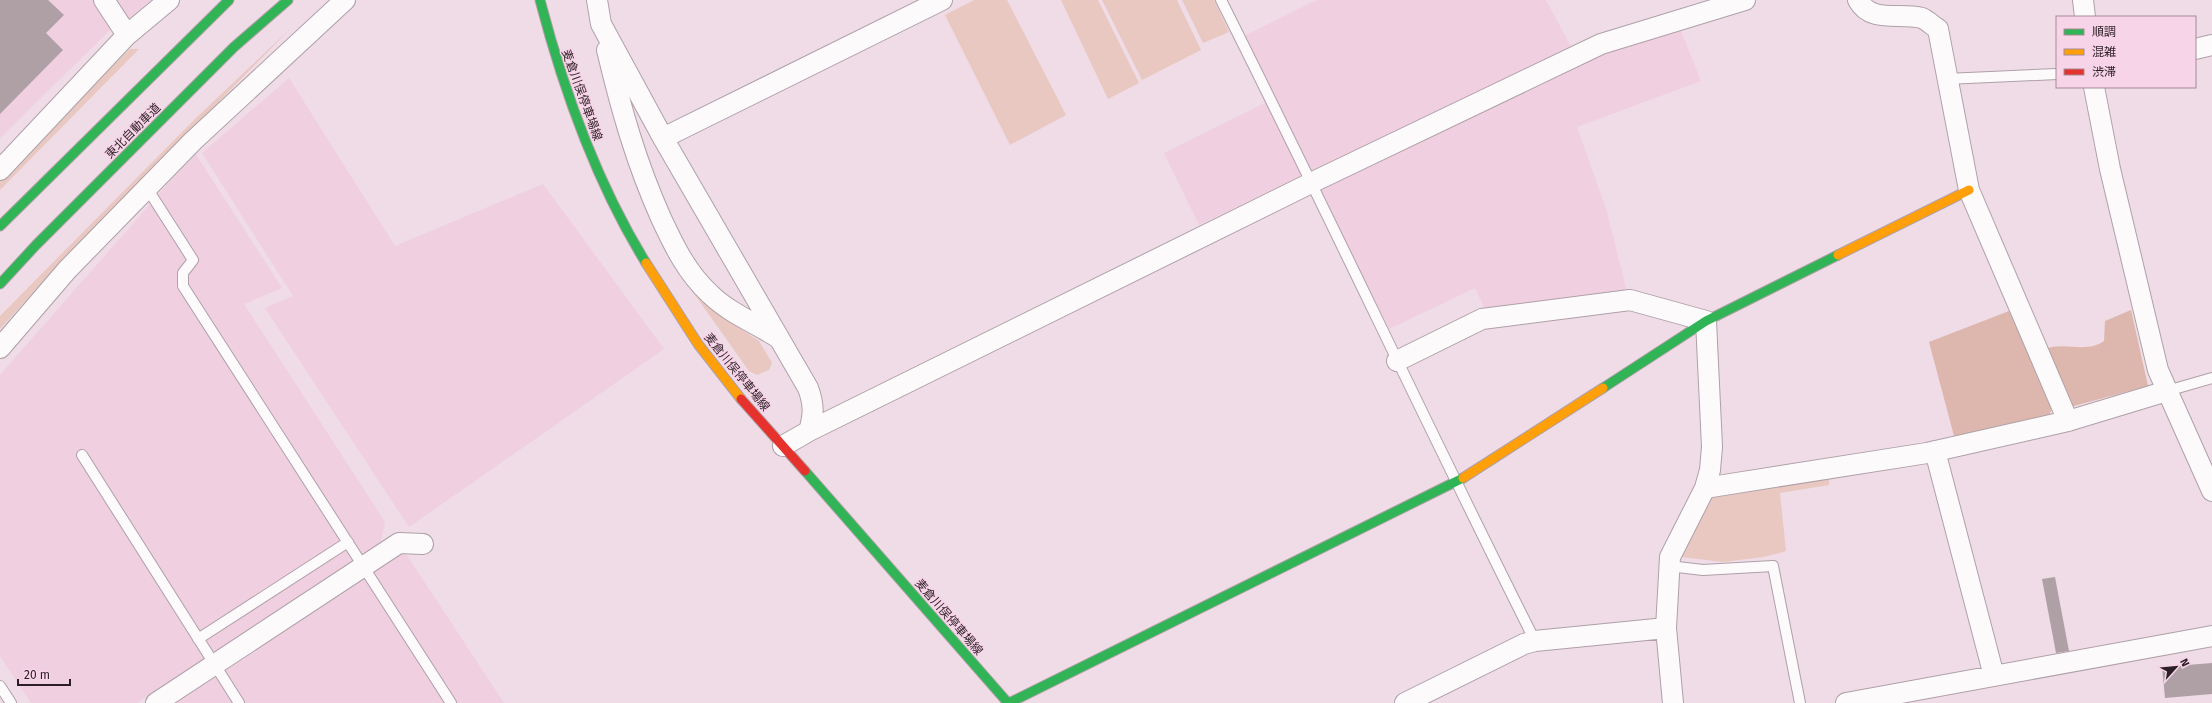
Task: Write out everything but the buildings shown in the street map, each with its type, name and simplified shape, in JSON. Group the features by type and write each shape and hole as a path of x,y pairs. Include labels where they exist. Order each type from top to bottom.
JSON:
{"main road":[{"path":"0,226 229,0"},
{"name":"東北自動車道","path":"0,284 36,245 228,53 288,0"},
{"name":"麦倉川俣停車場線","path":"540,0 553,50 580,131 618,213 669,303 705,354 783,446 1009,703"},
{"path":"1009,703 1455,483 1706,321 1969,190"}],"street":[{"path":"104,0 127,35"},
{"path":"0,170 127,35 169,0"},
{"path":"0,348 67,270 193,141 345,0"},
{"path":"597,0 601,24 628,133 644,181 673,244 693,276 711,296 780,339"},
{"path":"663,138 942,0"},
{"path":"783,446 808,431 1312,182 1601,44 1745,0"},
{"path":"1858,0 1862,8 1880,16 1922,18 1938,29 1946,78 1969,190 2068,421"},
{"path":"2083,0 2085,16"},
{"path":"601,24 663,138 808,388 813,401 814,414 808,431"},
{"path":"2196,49 2212,45"},
{"path":"2094,88 2110,169 2158,370 2212,491"},
{"path":"1397,360 1482,319 1630,300 1706,321 1712,447 1710,470 1705,488 1670,558 1666,628 1673,703"},
{"path":"1705,488 1935,451 2068,421 2167,391"},
{"path":"1935,451 1994,676"},
{"path":"156,703 399,542 423,544"},
{"path":"1405,703 1535,640 1666,628"},
{"path":"1846,703 2212,636"}],"lane":[{"path":"1221,0 1312,182 1455,483 1535,640"},
{"path":"1946,78 2056,74"},
{"path":"147,188 193,260 183,273 183,286 451,703"},
{"path":"2167,391 2212,378"},
{"path":"82,455 239,703"},
{"path":"198,639 348,542"},
{"path":"1669,566 1703,570 1773,566 1800,703"},
{"path":"0,686 11,703"}],"shaded area":[{"path":"0,0 94,0 112,28 0,138"},
{"path":"112,0 151,0 126,21"},
{"path":"974,0 1007,0 1066,115 1010,145 945,15"},
{"path":"1061,0 1098,0 1139,83 1108,99"},
{"path":"1102,0 1177,0 1201,50 1142,80"},
{"path":"1182,0 1214,0 1229,32 1203,43"},
{"path":"1317,0 1546,0 1578,60 1679,26 1701,81 1577,127 1607,212 1627,292 1487,314 1475,288 1389,329 1311,171 1199,225 1164,153 1275,98 1244,36"},
{"path":"291,28 46,278 0,329 0,316 197,117"},
{"path":"130,49 139,49 0,190 0,175"},
{"path":"289,78 395,246 543,184 664,349 409,527 265,308 293,296 202,153"},
{"path":"195,153 282,288 244,304 385,522 380,545 137,703 31,703 0,656 0,375"},
{"path":"690,288 735,325 759,341 772,363 769,370 757,375 749,371"},
{"path":"2131,310 2148,386 2070,407 2045,349 2060,346 2090,347 2097,345 2104,341 2105,321"},
{"path":"2009,311 2053,407 2048,417 1954,436 1929,342"},
{"path":"1829,474 1829,485 1780,493 1786,551 1764,557 1723,562 1681,557 1713,492"},
{"path":"402,548 504,703 166,703"}],"traffic: fast":[{"path":"0,226 229,0"},
{"path":"0,284 36,245 234,47 288,0"},
{"path":"540,0 560,69 583,136 612,201 646,263"},
{"path":"1603,388 1706,321 1838,255"},
{"path":"805,471 1008,703"},
{"path":"1009,703 1463,478"}],"traffic: slow":[{"path":"1838,255 1969,190"},
{"path":"646,263 698,344 741,399"},
{"path":"1463,478 1603,388"}],"traffic: jam":[{"path":"741,399 805,471"}]}
